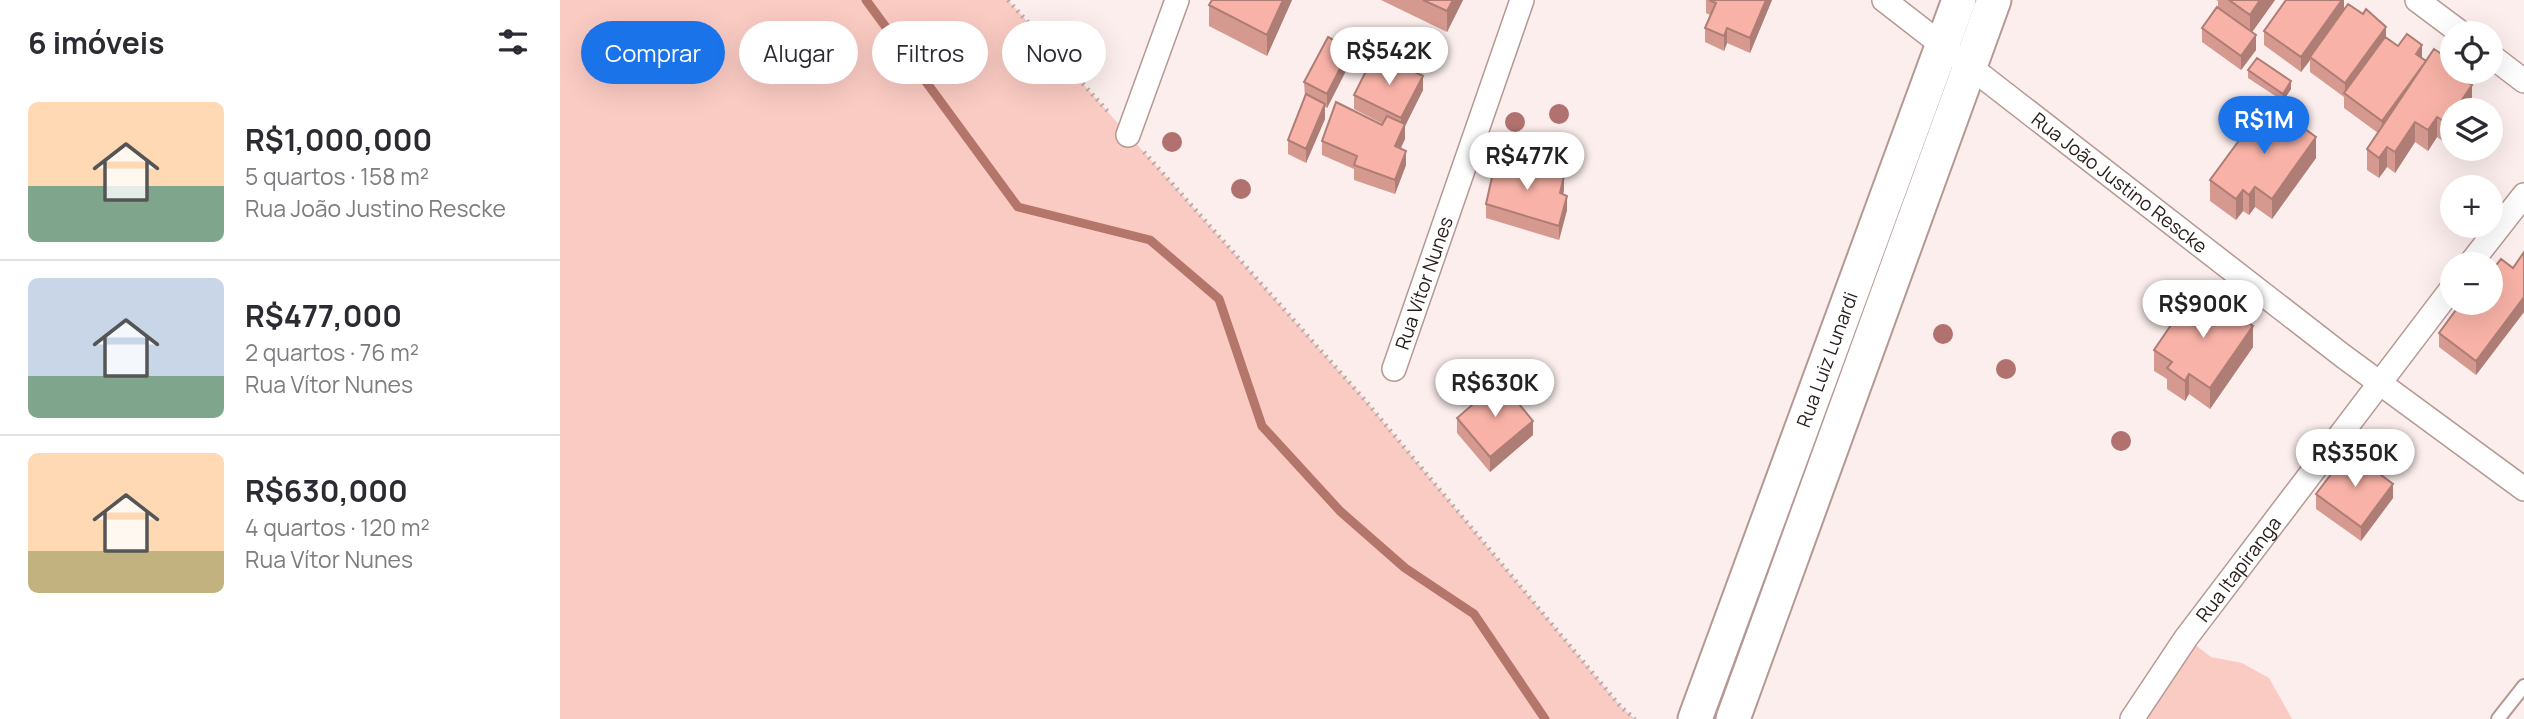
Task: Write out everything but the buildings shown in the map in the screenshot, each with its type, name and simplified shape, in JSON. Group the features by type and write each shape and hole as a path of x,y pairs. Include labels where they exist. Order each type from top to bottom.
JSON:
{"street":[{"path":"1128,135 1177,0"},
{"name":"Rua Vítor Nunes","path":"1394,369 1522,0"},
{"name":"Rua João Justino Rescke","path":"1884,0 2379,383 2524,489"},
{"name":"Rua Luiz Lunardi","path":"1695,719 1959,0"},
{"name":"Rua Luiz Lunardi","path":"1733,719 1994,0"},
{"path":"2417,0 2445,21"},
{"path":"2503,65 2524,81"},
{"path":"2479,252 2524,195"},
{"name":"Rua Itapiranga","path":"2132,719 2186,638 2440,304"}],"lane":[{"path":"2498,719 2524,686"}],"path":[{"path":"1008,0 1364,399 1621,707 1635,719"}],"shaded area":[{"path":"560,0 1008,0 1027,21 1002,21 1002,84 1083,84 1364,399 1621,707 1635,719 560,719"},
{"path":"2186,638 2211,657 2242,663 2269,678 2292,719 2132,719"}],"waterway":[{"path":"866,0 1018,207 1150,240 1219,299 1262,426 1340,511 1405,568 1474,614 1545,719"}]}
